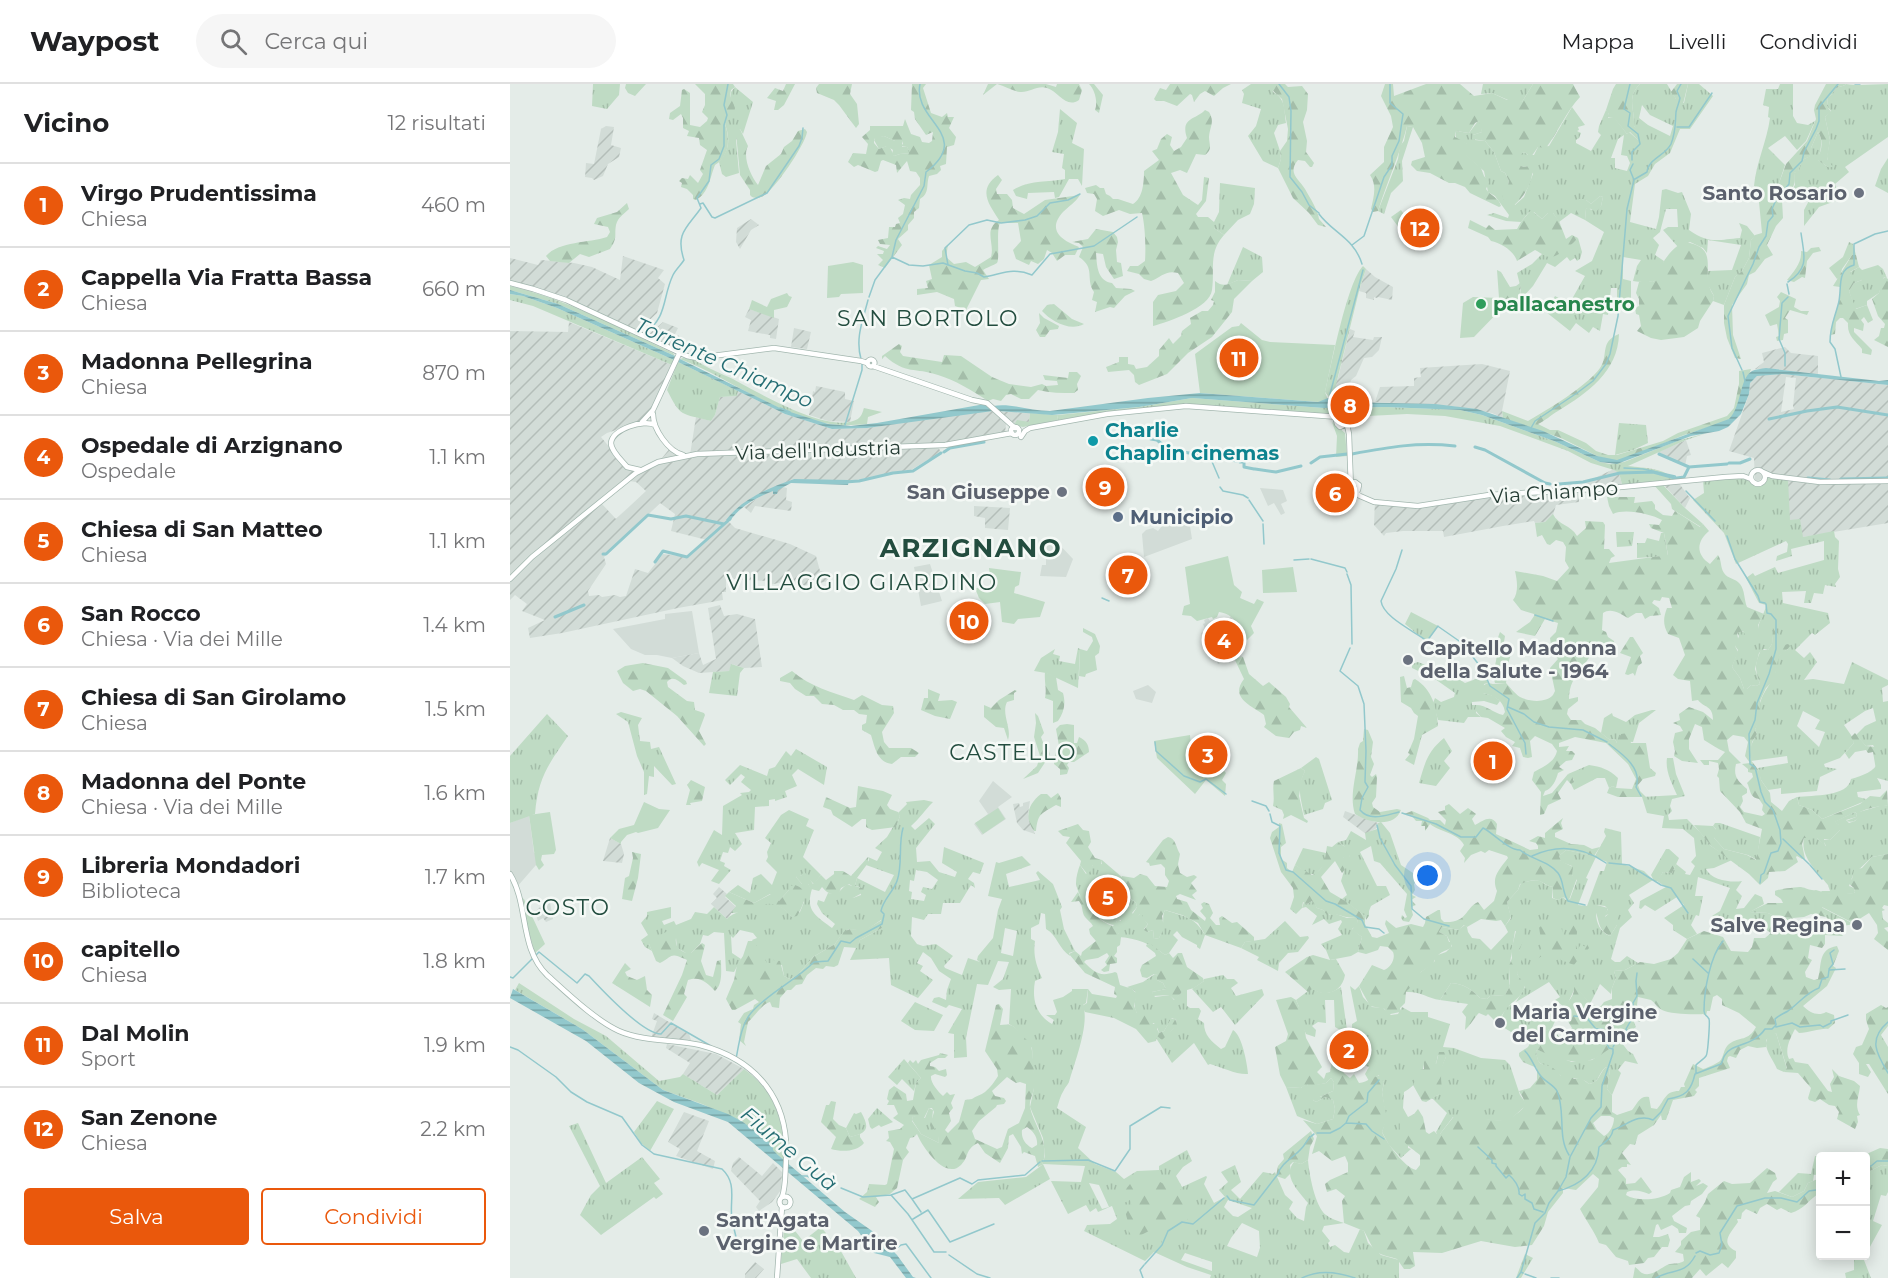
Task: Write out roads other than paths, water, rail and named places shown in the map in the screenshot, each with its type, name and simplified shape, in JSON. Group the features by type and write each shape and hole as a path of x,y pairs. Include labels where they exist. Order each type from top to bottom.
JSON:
{"main road":[{"path":"510,283 566,300 679,354 697,358 774,348 868,361 870,366 876,365 989,405 1014,429"},
{"path":"642,422 653,411 679,354"},
{"path":"1014,429 1107,414 1186,406 1345,417 1341,425"},
{"path":"653,411 655,425 670,451 665,460"},
{"path":"1329,417 1348,433 1350,474 1353,484 1351,489 1354,491 1359,488"},
{"path":"1339,417 1341,425"},
{"path":"1001,432 1007,428 1025,431 1064,421"},
{"path":"627,467 611,446 611,441 617,432 642,422 655,425"},
{"name":"Via dell'Industria","path":"950,445 1014,429"},
{"name":"Via dell'Industria","path":"668,446 677,454 686,455 950,445 1014,429"},
{"name":"Via dell'Industria","path":"510,579 532,557 643,469 686,455"},
{"name":"Via dell'Industria","path":"627,467 632,470 643,469"},
{"name":"Via dell'Industria","path":"619,486 627,476 627,467"},
{"path":"1772,476 1758,483 1754,482 1752,476 1757,470 1772,476 1830,482 1888,481"},
{"path":"1763,472 1764,479"},
{"name":"Via Chiampo","path":"1354,491 1366,498 1387,504 1421,506 1489,495 1611,488 1752,476"},
{"path":"1353,484 1366,498"},
{"path":"510,874 514,881 530,947 542,970 586,1008 619,1031 649,1039 701,1046 726,1054 759,1077 775,1098 784,1121 787,1153 784,1197 779,1202 785,1206"},
{"path":"777,1278 783,1217 785,1206 790,1201 784,1197"}],"water":[{"path":"510,290 558,304 675,356 674,360 557,308 510,294"},
{"path":"680,359 784,410 828,424 851,426 877,423 985,404 993,411 867,428 832,429 785,414 678,362"},
{"path":"1766,368 1879,381 1888,380 1888,385 1782,374 1757,376 1750,383 1749,394 1741,414 1728,427 1691,436 1617,464 1600,462 1554,441 1482,415 1460,410 1386,407 1324,408 1192,398 1139,407 1052,415 998,411 993,406 1050,411 1200,393 1318,402 1328,398 1332,401 1345,402 1435,404 1477,409 1543,431 1597,456 1617,460 1729,419 1748,375 1754,370"},
{"path":"794,479 849,480 848,485 791,483 778,490 777,494 773,494 773,491 755,499 738,511 730,521 726,520 748,500"},
{"path":"513,989 582,1029 663,1090 728,1114 743,1122 773,1145 773,1150 778,1155 845,1212 875,1233 916,1278 906,1278 890,1257 874,1253 858,1231 728,1122 674,1102 639,1083 586,1041 510,998"}],"waterway":[{"path":"644,334 652,328 661,314 673,275 684,260 681,243 684,231 701,208 697,198 709,181 711,165 719,159 724,146 724,125 727,115 724,105 728,84"},
{"path":"869,297 875,280 892,257 896,240 924,186 926,172 939,159 944,148 943,138 924,108 920,97 920,84"},
{"path":"1279,84 1289,97 1291,111 1290,177 1309,205 1319,213"},
{"path":"1352,245 1364,236 1399,141 1403,114 1390,103 1390,84"},
{"path":"1630,84 1624,109 1630,113 1628,126 1638,134 1640,144 1632,152 1632,160"},
{"path":"1635,179 1647,172 1650,164 1671,144 1680,98 1677,91 1681,84"},
{"path":"1742,370 1732,348 1728,316 1766,236 1768,222 1773,216 1772,209 1776,200 1789,184 1790,173 1802,161 1816,129 1819,121 1819,107 1838,84"},
{"path":"1855,84 1860,84"},
{"path":"1677,127 1689,127 1712,93"},
{"path":"700,204 703,203 715,218 767,193 799,146 803,128"},
{"path":"1531,428 1535,421 1593,381 1606,364 1610,354 1618,316 1627,209 1634,180 1630,170 1633,164"},
{"path":"948,265 945,248 969,225 987,220 1001,223 1025,220 1037,216 1050,203 1068,200 1080,194"},
{"path":"1319,214 1349,242 1362,264"},
{"path":"892,257 909,265 923,266 943,263 984,277 1013,271 1032,275 1050,254 1094,246 1137,217"},
{"path":"1841,377 1835,349 1830,342 1842,276 1844,271 1854,265 1854,244 1875,234 1888,231"},
{"path":"1788,282 1800,272 1803,266 1801,233"},
{"path":"1330,394 1363,270"},
{"path":"1787,284 1789,294"},
{"path":"1785,366 1785,353 1779,339 1782,303 1788,297"},
{"path":"861,359 859,336 868,300"},
{"path":"845,425 862,364"},
{"path":"1743,372 1745,381"},
{"path":"1769,419 1837,407 1888,415"},
{"name":"Torrente Chiampo","path":"780,408 790,412"},
{"path":"1349,413 1349,422"},
{"path":"1151,439 1157,440 1169,450 1223,458"},
{"path":"944,452 950,448 984,442"},
{"path":"1352,454 1403,446 1455,446"},
{"path":"1475,447 1550,484"},
{"path":"845,482 913,471 941,453"},
{"path":"1311,463 1320,457 1347,454"},
{"path":"1659,454 1689,467"},
{"path":"1210,457 1219,478"},
{"path":"1226,459 1237,461"},
{"path":"1729,463 1740,463 1750,459"},
{"path":"1240,462 1244,462 1244,467 1254,469"},
{"path":"1677,478 1684,477 1689,467 1727,464"},
{"path":"1255,469 1276,472 1301,466"},
{"path":"1624,468 1643,469 1675,476 1677,479"},
{"path":"1559,484 1583,482 1620,473 1653,472 1675,478"},
{"path":"1808,478 1830,480"},
{"path":"1841,479 1888,478"},
{"path":"1220,487 1223,491 1248,498"},
{"path":"1686,491 1715,521"},
{"path":"1249,500 1263,521"},
{"path":"603,554 606,554 648,515 671,519 686,516 724,524"},
{"path":"655,562 663,551 687,557 730,519"},
{"path":"1263,524 1264,544"},
{"path":"1727,536 1735,559 1760,602 1765,603"},
{"path":"1402,550 1381,601 1383,607 1393,618 1427,641 1438,626"},
{"path":"1294,560 1309,559"},
{"path":"1311,559 1345,568 1347,572"},
{"path":"1347,574 1351,585 1352,644"},
{"path":"1102,598 1109,601"},
{"path":"1760,883 1761,875 1764,873 1771,853 1778,851 1781,843 1780,830 1773,810 1765,802 1755,767 1750,764 1749,734 1776,649 1776,620 1767,613 1766,604"},
{"path":"555,617 584,605"},
{"path":"1535,615 1553,621"},
{"path":"1439,627 1462,643 1483,670 1490,686 1509,699 1507,709 1525,743 1526,754"},
{"path":"1350,648 1340,671 1358,686 1364,704 1365,782 1368,787 1362,798 1360,810 1373,817 1399,812"},
{"path":"1508,707 1524,714 1534,722 1549,727 1583,730 1607,742"},
{"path":"1155,742 1156,751 1184,776 1200,782 1206,779 1226,794"},
{"path":"1609,744 1634,767 1636,787 1641,796"},
{"path":"1252,801 1266,806 1269,811"},
{"path":"1402,813 1436,824 1461,837 1476,837 1483,828 1510,847 1554,869 1560,876 1568,901 1585,905"},
{"path":"1270,814 1272,822 1280,826 1279,853 1286,870 1293,872 1326,901 1362,920 1365,927 1379,929 1384,933"},
{"path":"1377,825 1380,838 1395,865 1411,886 1412,909 1424,919 1449,926"},
{"path":"884,914 881,911 882,907 899,875 903,828"},
{"path":"1783,839 1809,864"},
{"path":"1532,856 1561,848 1579,850 1606,863"},
{"path":"1609,863 1629,865 1661,885 1671,888 1688,913"},
{"path":"1810,865 1822,879"},
{"path":"736,1059 745,1023 758,1006 814,962 828,961 841,941 850,943 882,924 884,915"},
{"path":"1696,1073 1696,1065 1706,1056 1707,1050 1709,1019 1704,1011 1711,964 1723,941"},
{"path":"1829,969 1833,964 1830,953 1834,950"},
{"path":"510,977 513,978 539,952 577,983 585,974 589,976 623,1010 653,1032 661,1034 671,1023 711,1046"},
{"path":"1693,959 1708,973"},
{"path":"1558,1191 1574,1185 1587,1176 1598,1156 1599,1147 1610,1138 1613,1130 1638,1119 1653,1120 1661,1112 1668,1099 1687,1092 1695,1074 1721,1064 1728,1051 1755,1039 1765,1029 1772,1029 1776,1025 1775,1019 1810,992 1819,988 1822,979 1828,977 1829,970 1845,969"},
{"path":"1621,1037 1628,1032 1626,1029 1634,1015 1633,1003 1637,996 1637,973"},
{"path":"1776,1027 1792,1023 1800,1027 1820,1025 1823,1027 1831,1021 1848,1015"},
{"path":"1574,1016 1586,1017 1596,1029 1602,1029"},
{"path":"1888,1022 1876,1040 1877,1053 1888,1073"},
{"path":"1521,1272 1535,1223 1545,1213 1566,1177 1570,1157 1591,1118 1601,1107 1602,1086 1613,1053 1613,1049 1607,1044 1610,1040 1604,1031"},
{"path":"1613,1047 1618,1038"},
{"path":"510,1047 518,1050 556,1077 571,1092 587,1102 622,1117 642,1145 654,1154 722,1169 730,1181 731,1213 738,1245"},
{"path":"1525,1051 1540,1075 1557,1091 1561,1107 1563,1140 1569,1155"},
{"path":"1317,1133 1330,1133 1346,1123 1349,1116 1367,1102 1368,1093 1379,1080"},
{"path":"1042,1161 1088,1160 1115,1171 1130,1149 1130,1126 1161,1107 1170,1108"},
{"path":"1346,1123 1366,1124 1384,1139"},
{"path":"1227,1196 1230,1200 1254,1205 1282,1167 1314,1134"},
{"path":"1478,1147 1492,1160 1492,1163 1496,1164 1506,1178 1509,1175 1513,1179 1518,1186 1519,1194 1522,1196 1525,1194 1525,1199 1532,1203 1534,1209 1543,1212"},
{"path":"1870,1166 1877,1161 1888,1161"},
{"path":"891,1195 905,1190 912,1199 960,1178 972,1184 978,1180 1025,1175 1040,1162"},
{"name":"Fiume Guà","path":"799,1176 807,1176 829,1187"},
{"name":"Fiume Guà","path":"841,1188 863,1197 891,1195 908,1214 934,1252 946,1252"},
{"path":"1696,1253 1700,1251 1710,1255 1719,1253 1722,1245 1720,1233 1737,1206 1765,1198 1781,1198 1797,1202 1809,1191 1816,1190"},
{"path":"1145,1264 1162,1245 1168,1231 1182,1222 1193,1224 1224,1198"},
{"path":"912,1199 921,1212"},
{"path":"913,1219 928,1210 950,1242 994,1224"},
{"path":"892,1252 906,1244 931,1278"},
{"path":"949,1255 977,1274 990,1278"},
{"path":"1656,1278 1682,1269 1695,1256"},
{"path":"1143,1278 1140,1270 1144,1265"},
{"path":"1302,1278 1315,1273 1328,1272 1355,1278"},
{"path":"1517,1278 1521,1272 1523,1273"},
{"path":"1525,1274 1536,1278"},
{"path":"1551,1278 1559,1278"}],"place":[{"name":"Santo Rosario","path":"1859,193"},
{"name":"San Zenone","path":"1420,228"},
{"name":"pallacanestro","path":"1481,304"},
{"name":"Dal Molin","path":"1239,358"},
{"name":"Madonna del Ponte","path":"1350,405"},
{"name":"Charlie Chaplin cinemas","path":"1093,441"},
{"name":"Libreria Mondadori","path":"1105,487"},
{"name":"San Giuseppe","path":"1062,492"},
{"name":"San Rocco","path":"1335,493"},
{"name":"Municipio","path":"1118,517"},
{"name":"Chiesa di San Girolamo","path":"1128,575"},
{"name":"capitello","path":"969,621"},
{"name":"Ospedale di Arzignano","path":"1224,640"},
{"name":"Capitello Madonna della Salute - 1964","path":"1408,660"},
{"name":"Madonna Pellegrina","path":"1208,755"},
{"name":"Virgo Prudentissima","path":"1493,761"},
{"name":"Chiesa di San Matteo","path":"1108,897"},
{"name":"Salve Regina","path":"1857,925"},
{"name":"Maria Vergine del Carmine","path":"1500,1023"},
{"name":"Cappella Via Fratta Bassa","path":"1349,1050"},
{"name":"Sant'Agata Vergine e Martire","path":"704,1231"}],"district":[{"name":"SAN BORTOLO","path":"928,318"},
{"name":"ARZIGNANO","path":"971,548"},
{"name":"VILLAGGIO GIARDINO","path":"862,582"},
{"name":"CASTELLO","path":"1013,752"},
{"name":"COSTO","path":"568,907"}]}
